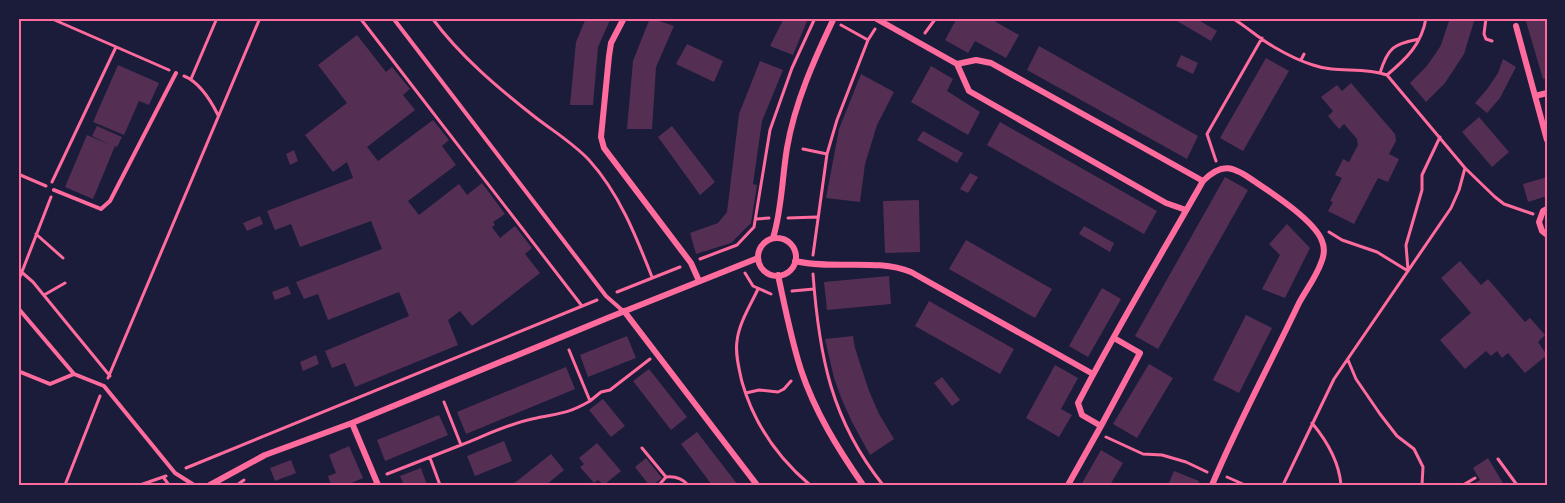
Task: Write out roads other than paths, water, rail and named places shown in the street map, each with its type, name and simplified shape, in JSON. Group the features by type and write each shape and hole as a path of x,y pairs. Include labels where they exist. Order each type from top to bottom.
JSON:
{"street":[{"path":"624,18 610,49 601,137 604,148 691,263 699,281"},
{"path":"875,18 957,64 969,91 1166,203 1186,210"},
{"path":"773,238 779,238 794,249 795,261 789,271 778,275 772,275 763,269 758,258 761,248 773,238 779,218 793,121 812,64 833,19"},
{"path":"1516,26 1547,140"},
{"path":"957,64 976,60 991,63 1203,182"},
{"path":"1535,96 1547,93"},
{"path":"1101,426 1082,415 1078,403 1093,374 1203,182 1219,169 1231,168 1243,173 1294,210 1322,238 1324,249 1322,263 1307,287 1248,403 1212,485"},
{"path":"1547,209 1539,217 1540,227 1547,234"},
{"path":"210,485 265,455 352,423 758,258"},
{"path":"795,261 827,266 899,267 1093,374"},
{"path":"778,275 790,333 814,403 835,443 863,485"},
{"path":"624,311 758,485"},
{"path":"1068,485 1140,353 1114,338"},
{"path":"352,423 378,485"}],"lane":[{"path":"393,18 606,296 624,311"},
{"path":"54,189 101,209 104,208 110,201 176,73"},
{"path":"18,308 74,374 105,386 175,473 194,485"},
{"path":"18,370 51,384 74,374"}]}
